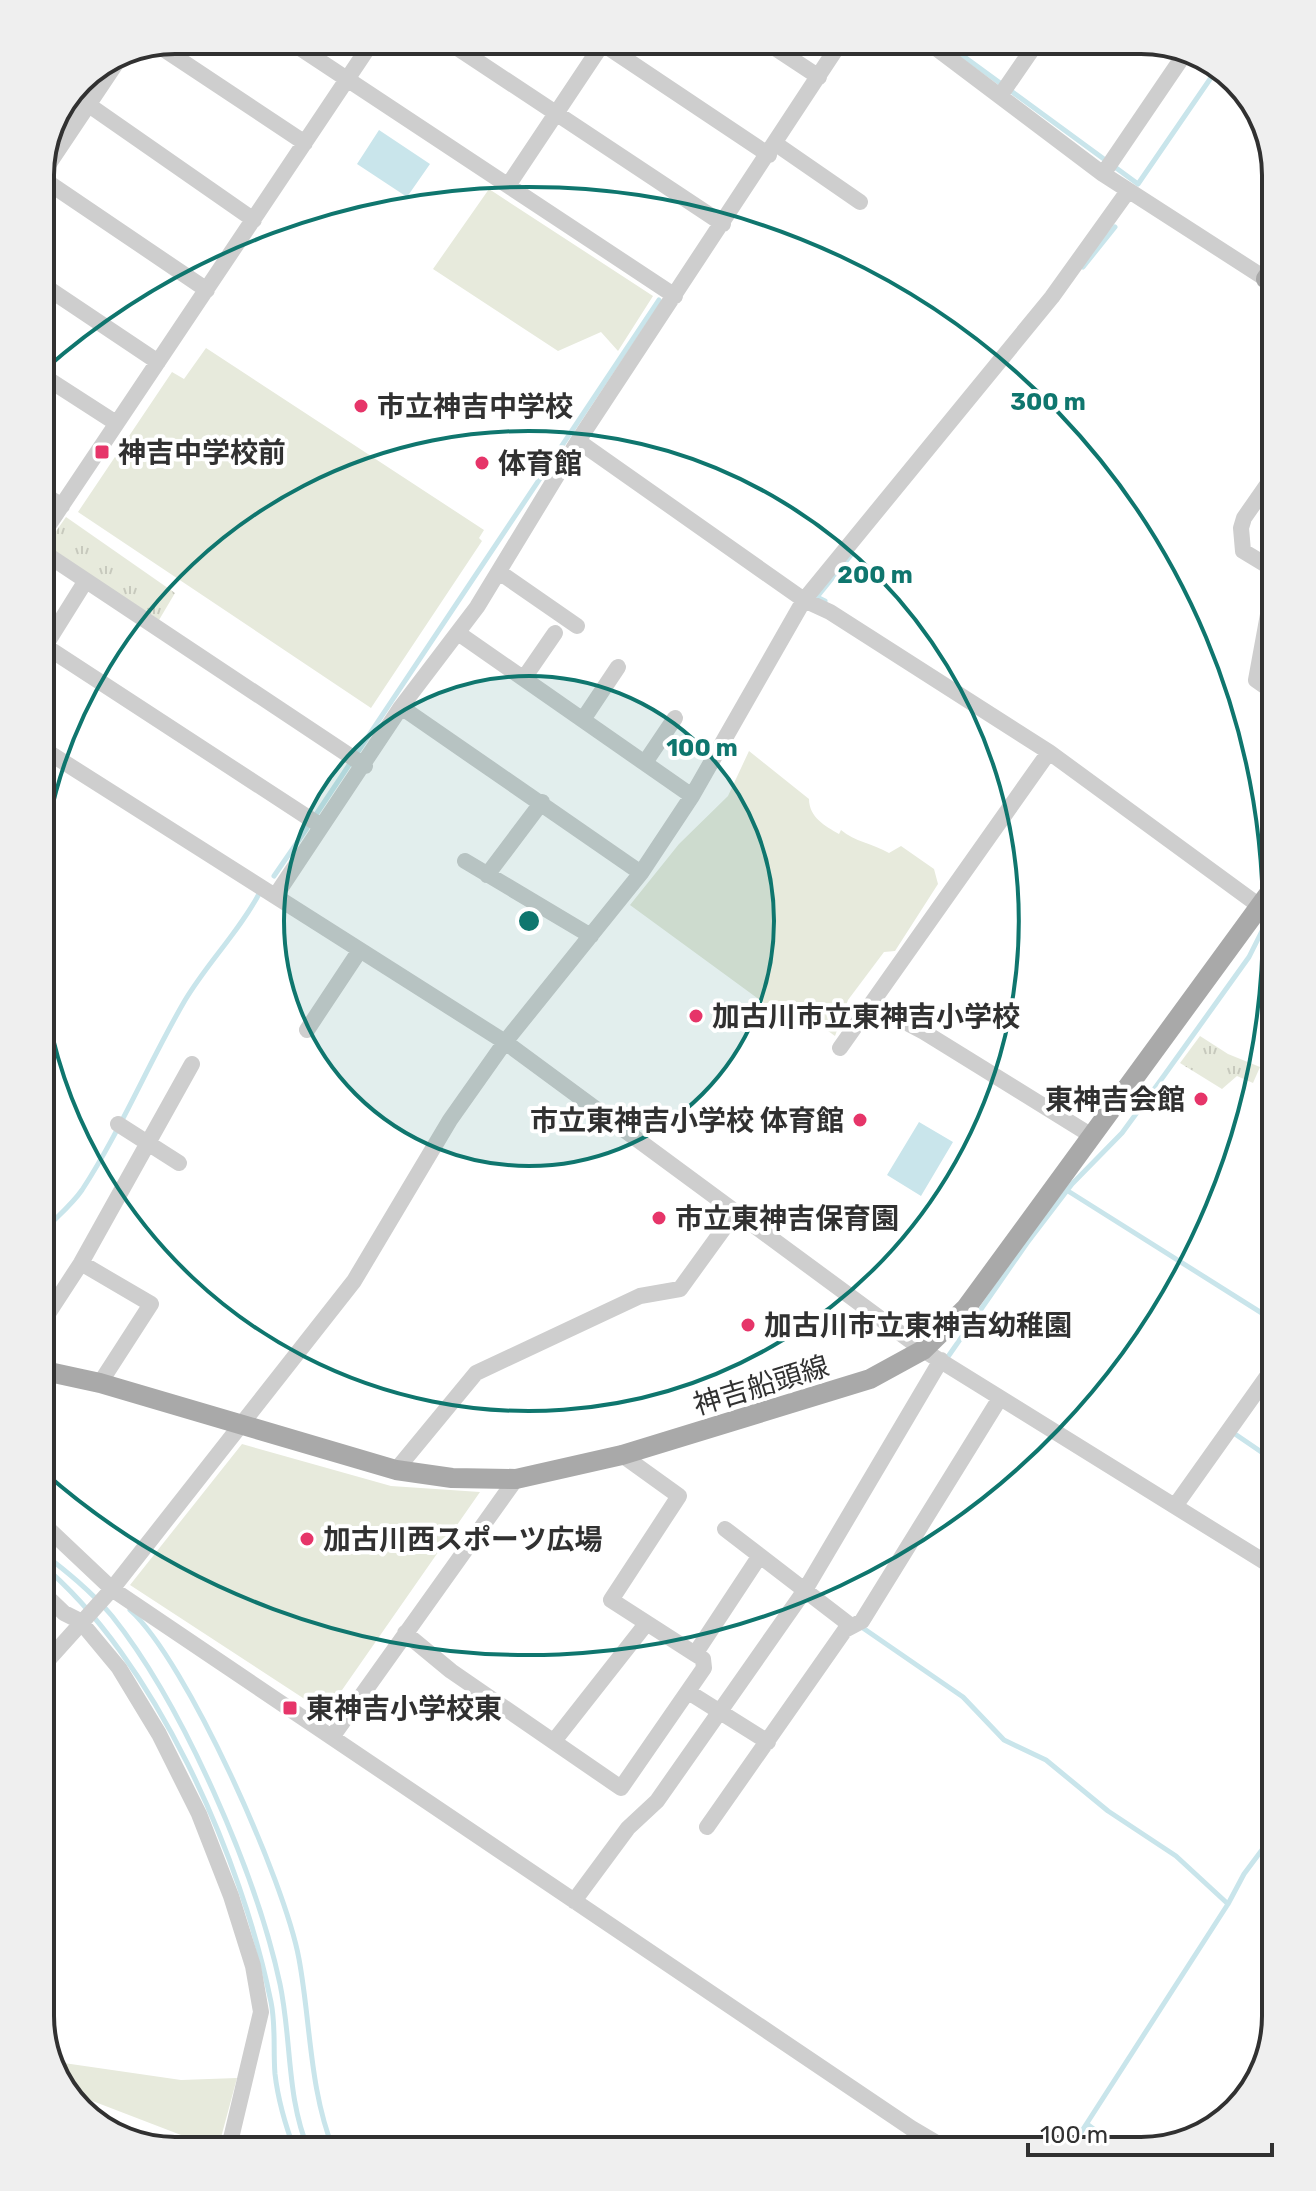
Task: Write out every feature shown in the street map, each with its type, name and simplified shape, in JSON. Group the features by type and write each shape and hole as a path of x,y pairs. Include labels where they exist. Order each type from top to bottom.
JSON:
{"main road":[{"name":"神吉船頭線","path":"54,1373 100,1383 396,1470 452,1478 516,1479 622,1455 849,1387 932,1355 1092,1136 1262,920"}],"street":[{"path":"171,54 305,143"},
{"path":"309,54 675,296"},
{"path":"54,518 364,54"},
{"path":"467,54 723,224"},
{"path":"509,184 598,54"},
{"path":"617,54 860,202"},
{"path":"784,54 819,77"},
{"path":"276,895 365,766 401,707 458,633 499,572 578,441 833,54"},
{"path":"947,54 1004,91 1107,168 1132,194 1262,270"},
{"path":"1004,91 1029,54"},
{"path":"1107,168 1180,60"},
{"path":"57,152 110,73"},
{"path":"81,99 254,220"},
{"path":"54,186 207,290"},
{"path":"54,1652 112,1589 354,1281 450,1120 505,1042 641,873 692,796 804,600 1052,297 1132,194"},
{"path":"54,292 158,362"},
{"path":"54,383 116,423"},
{"path":"578,441 804,600 830,612 1049,752 1262,908"},
{"path":"1262,494 1241,528 1243,551 1262,563"},
{"path":"54,501 62,506"},
{"path":"54,560 365,766"},
{"path":"499,572 577,626"},
{"path":"54,632 85,582"},
{"path":"458,633 646,761 692,796"},
{"path":"524,678 555,633"},
{"path":"1262,637 1256,680 1262,684"},
{"path":"54,652 321,826"},
{"path":"584,718 618,667"},
{"path":"401,707 641,873"},
{"path":"646,761 675,718"},
{"path":"840,1048 1049,752"},
{"path":"54,756 505,1042 932,1355 1262,1560"},
{"path":"487,875 542,802"},
{"path":"465,861 591,936"},
{"path":"307,1030 360,950"},
{"path":"871,1004 924,1032 1092,1136"},
{"path":"54,1295 81,1263 192,1064"},
{"path":"118,1124 179,1163"},
{"path":"396,1470 476,1373 640,1296 680,1289 735,1213"},
{"path":"81,1263 151,1304 100,1383"},
{"path":"574,1901 628,1828 657,1801 805,1590 932,1355"},
{"path":"1175,1506 1262,1384"},
{"path":"707,1827 856,1623 1000,1398"},
{"path":"405,1633 451,1671 621,1788 690,1693 704,1668 703,1659 611,1600 679,1496 622,1455"},
{"path":"332,1737 516,1479"},
{"path":"725,1529 759,1557 856,1623"},
{"path":"54,1534 112,1589 929,2137"},
{"path":"695,1654 759,1557"},
{"path":"54,1603 80,1621 119,1668 159,1734 199,1814 231,1896 253,1966 261,2012 231,2137"},
{"path":"554,1741 646,1624"},
{"path":"690,1693 768,1742"}],"green space":[{"path":"489,189 653,296 618,351 601,332 558,351 433,269"},
{"path":"206,348 484,530 479,538 482,541 371,708 78,512 172,372 184,379"},
{"path":"66,517 175,593 159,620 55,552 54,534"},
{"path":"749,751 809,799 815,816 828,828 839,834 841,830 889,853 901,846 934,869 938,884 895,951 884,952 848,1000 835,1036 795,1007 786,1019 630,905 679,844 728,796"},
{"path":"1200,1036 1228,1054 1260,1067 1253,1083 1237,1076 1222,1089 1180,1063"},
{"name":"加古川西スポーツ広場","path":"242,1444 391,1486 480,1492 326,1713 130,1585"},
{"path":"64,2063 181,2080 237,2078 221,2137 186,2137 87,2099"}],"water":[{"path":"379,130 430,164 407,197 357,164"},
{"path":"919,1122 953,1142 921,1196 887,1175"}],"waterway":[{"path":"960,54 1138,184 1212,77"},
{"path":"1083,267 1115,227"},
{"path":"317,813 659,300"},
{"path":"825,601 817,597 851,555"},
{"path":"274,876 307,828"},
{"path":"54,1221 82,1190 184,1002 260,892"},
{"path":"945,1361 1072,1184 1122,1133 1249,957 1262,931"},
{"path":"1068,1191 1262,1313"},
{"path":"1235,1434 1262,1452"},
{"path":"54,1562 96,1598 139,1653 165,1695 214,1792 254,1892 269,1940 284,2005 296,2110 304,2137"},
{"path":"54,1576 82,1603 121,1651 188,1764 215,1825 239,1886 273,2011 275,2074 290,2137"},
{"path":"130,1610 153,1636 205,1723 231,1775 275,1879 299,1959 315,2080 329,2137"},
{"path":"860,1626 963,1697 1004,1740 1046,1760 1108,1811 1176,1856 1228,1904 1262,1850"},
{"path":"1078,2137 1228,1904"},
{"path":"1087,2124 1104,2137"}],"place":[{"name":"市立神吉中学校","path":"361,406"},
{"name":"神吉中学校前","path":"102,452"},
{"name":"体育館","path":"482,463"},
{"name":"加古川市立東神吉小学校","path":"696,1016"},
{"name":"東神吉会館","path":"1201,1099"},
{"name":"市立東神吉小学校 体育館","path":"860,1120"},
{"name":"市立東神吉保育園","path":"659,1218"},
{"name":"加古川市立東神吉幼稚園","path":"748,1325"},
{"name":"加古川西スポーツ広場","path":"307,1539"},
{"name":"東神吉小学校東","path":"290,1708"}]}
